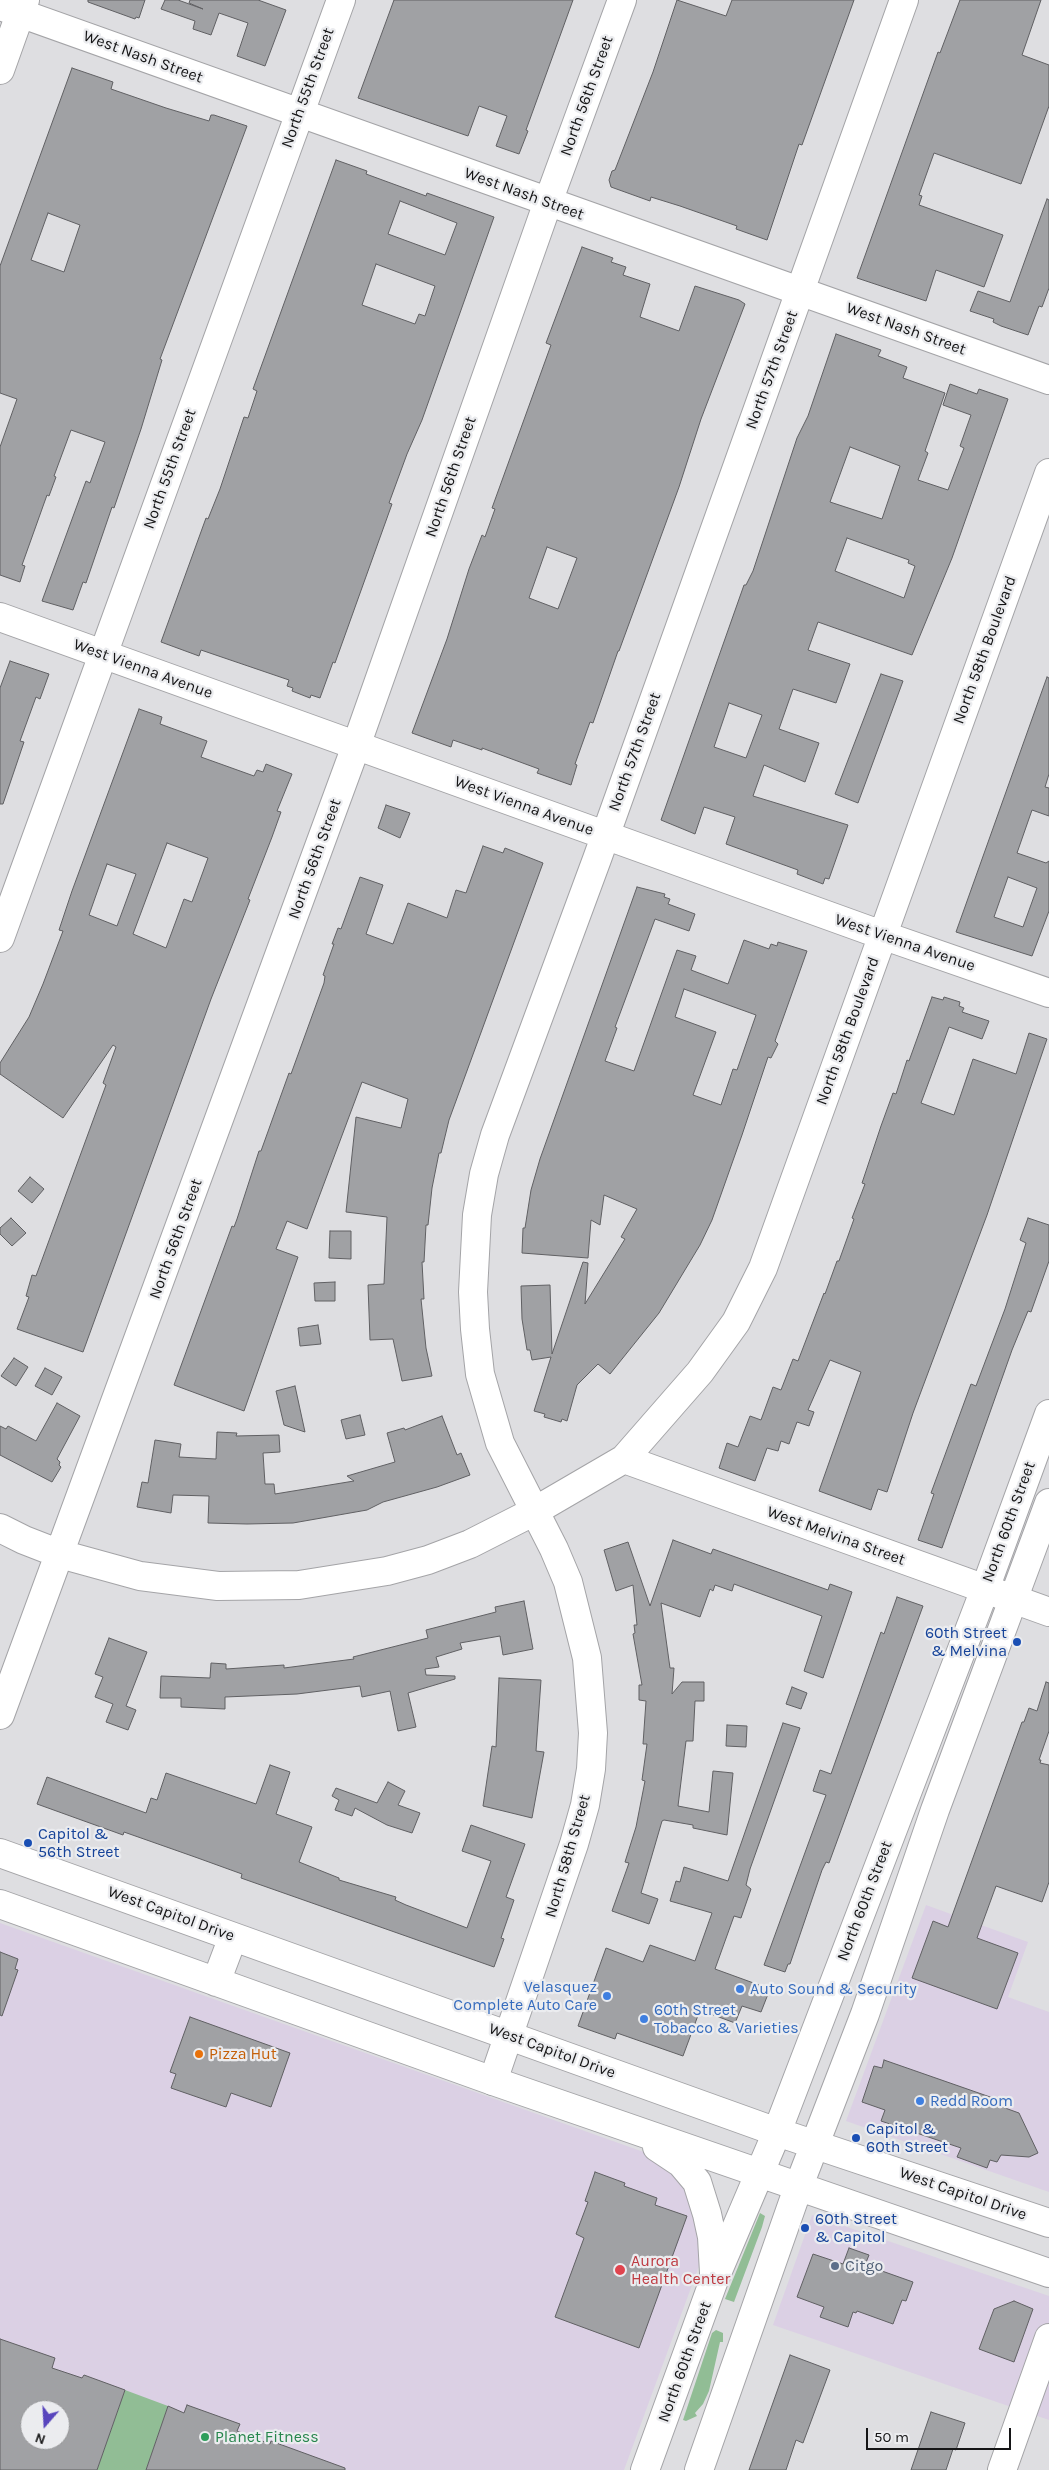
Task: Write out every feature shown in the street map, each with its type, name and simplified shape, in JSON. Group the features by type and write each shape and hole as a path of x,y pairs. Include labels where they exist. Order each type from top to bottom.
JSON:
{"street":[{"name":"North 55th Street","path":"0,938 341,0"},
{"name":"North 56th Street","path":"0,1714 356,746 548,202 622,0"},
{"name":"North 57th Street","path":"533,1512 500,1443 480,1374 473,1292 477,1215 484,1174 495,1135 605,836 904,0"},
{"name":"West Nash Street","path":"15,6 299,114 1049,380"},
{"path":"0,70 15,6"},
{"name":"North 58th Boulevard","path":"533,1512 624,1459 700,1372 736,1322 763,1268 1049,473"},
{"name":"West Vienna Avenue","path":"0,617 605,836 1049,993"},
{"name":"North 60th Street","path":"645,2470 714,2280 777,2132 985,1589 1049,1414"},
{"name":"West Melvina Street","path":"624,1459 1049,1612"},
{"name":"North 60th Street","path":"699,2470 798,2188 865,2014 935,1810 1049,1503"},
{"path":"0,1528 60,1554 140,1576 178,1582 227,1586 299,1585 387,1572 428,1560 470,1544 533,1512"},
{"name":"North 58th Street","path":"493,2081 574,1844 585,1805 593,1733 587,1658 579,1619 568,1582 554,1549 533,1512"},
{"name":"West Capitol Drive","path":"0,1853 777,2132 1049,2223"},
{"path":"0,1904 626,2128 1049,2274"},
{"path":"216,1982 233,1937"},
{"path":"626,2128 669,2154 696,2182 712,2237 714,2280"},
{"path":"1002,2470 1049,2338"}],"shaded area":[{"path":"926,1905 1028,1942 1008,1997 1049,2012 1049,2192 846,2121"},
{"path":"0,1923 655,2156 683,2183 702,2237 699,2266 624,2470 0,2470"},
{"path":"812,2215 1049,2296 1049,2420 773,2325"}],"green space":[{"path":"760,2213 765,2216 762,2227 734,2302 725,2299"},
{"path":"716,2330 723,2333 723,2342 720,2342 709,2391 703,2404 695,2413 697,2416 686,2421 683,2420 712,2333"},
{"path":"125,2390 168,2406 146,2470 97,2470"}],"building":[{"path":"88,0 145,0 139,18 136,17 135,19 88,2"},
{"path":"165,0 178,0 203,9 189,3 190,0 258,0 286,10 265,66 237,56 248,23 219,13 211,35 193,29 195,21 161,9"},
{"path":"394,0 573,0 519,154 496,146 507,116 479,106 468,136 358,98"},
{"path":"677,0 726,16 732,0 854,0 802,145 799,144 767,240 736,229 737,226 680,206 651,197 650,201 611,187 609,180 612,171 615,170 653,72"},
{"path":"960,0 1041,0 1022,55 1049,65 1049,106 1021,184 934,153 919,195 922,196 919,205 1003,235 984,287 936,270 926,301 857,278 938,52 940,53"},
{"path":"72,68 113,82 111,89 166,108 209,121 211,115 214,115 247,126 160,359 162,360 141,429 114,508 112,507 86,583 83,582 73,610 42,601 86,481 90,483 105,442 71,430 54,476 56,477 49,496 47,495 22,565 25,566 20,582 0,575 0,447 17,399 0,393 0,266","holes":["48,213 80,225 64,272 31,260"]},
{"path":"336,160 367,171 366,174 426,196 427,193 494,217 422,420 389,503 392,504 335,663 333,662 320,698 311,695 310,698 292,691 293,688 287,686 289,680 201,650 199,656 161,642 206,518 208,519 220,489 244,417 248,418 257,391 253,389","holes":["400,201 457,223 445,255 388,234","376,264 435,286 425,316 419,314 415,324 362,305"]},
{"path":"1047,199 1049,200 1049,288 1042,307 1039,306 1028,335 1001,326 993,322 994,319 970,311 978,291 1010,302"},
{"path":"582,247 613,258 611,262 626,267 623,275 650,284 640,317 679,331 695,286 739,300 745,304 701,419 679,487 593,723 590,722 575,764 577,765 571,785 537,773 539,769 482,748 482,750 453,740 451,747 412,733 447,639 469,569 482,535 485,537 495,509 492,508 551,345 546,343","holes":["547,547 577,558 558,609 529,598"]},
{"path":"836,334 881,350 878,356 907,367 903,378 945,393 925,451 928,453 918,480 948,490 964,448 960,446 971,415 943,405 950,384 977,394 979,389 1008,399 952,558 912,655 818,622 808,650 850,664 836,703 793,689 779,729 819,743 805,782 764,765 753,796 848,825 829,879 825,878 823,884 797,874 798,870 726,844 735,817 704,807 695,834 661,820 744,585 746,585 753,571 797,438 808,416","holes":["850,447 900,466 882,519 830,502","847,538 909,560 908,563 915,566 904,598 835,571","729,703 762,715 746,758 714,747"]},
{"path":"10,661 49,674 40,699 36,697 20,741 24,742 3,804 0,804 0,688"},
{"path":"881,674 903,681 858,803 835,794"},
{"path":"1047,677 1049,678 1049,774 1045,787 1049,788 1049,816 1032,810 1017,853 1046,863 1049,861 1049,911 1032,956 956,932","holes":["1008,877 1037,888 1023,927 994,917"]},
{"path":"139,709 162,717 160,724 207,741 201,757 254,776 257,770 263,772 266,764 292,774 277,811 281,812 248,899 250,900 211,999 83,1352 17,1329 29,1297 26,1296 32,1275 36,1276 106,1085 103,1083 116,1047 113,1045 63,1118 0,1074 0,1063 29,1017 43,984 63,931 59,930","holes":["167,843 208,858 192,902 184,899 166,948 133,934","107,864 136,874 117,926 89,915"]},
{"path":"386,805 410,813 400,838 378,828"},
{"path":"483,846 503,853 505,848 543,863 449,1120 441,1153 439,1153 432,1188 428,1225 426,1225 424,1262 422,1262 424,1299 421,1299 426,1348 432,1376 402,1381 393,1339 370,1340 368,1285 384,1284 387,1217 346,1212 356,1117 401,1128 408,1099 362,1082 307,1229 287,1221 276,1249 298,1257 244,1411 174,1385 232,1226 234,1227 237,1219 259,1151 261,1151 289,1073 291,1074 324,983 325,976 323,975 334,944 332,944 338,928 341,929 360,877 383,885 366,934 393,944 408,903 447,918 456,890 466,893"},
{"path":"637,887 665,894 664,897 670,899 668,904 695,914 689,931 655,919 615,1027 617,1028 605,1061 634,1071 677,950 696,956 691,970 728,984 744,940 769,949 771,944 777,946 778,942 807,951 775,1041 778,1044 771,1058 768,1057 712,1220 700,1245 659,1313 610,1374 598,1364 577,1385 567,1421 562,1419 561,1422 544,1417 545,1414 534,1411 551,1357 532,1360 530,1350 527,1350 522,1319 521,1286 550,1285 552,1354 583,1262 588,1263 585,1304 625,1239 621,1237 637,1209 604,1195 600,1225 591,1220 588,1258 522,1253 523,1228 525,1228 531,1190 540,1159","holes":["684,989 756,1015 737,1070 733,1069 721,1105 693,1095 716,1032 675,1017"]},
{"path":"932,997 943,1000 944,997 960,1002 959,1006 964,1008 962,1012 989,1021 982,1039 949,1027 921,1103 954,1115 973,1059 1016,1074 1029,1033 1047,1039 987,1215 913,1413 887,1492 878,1489 871,1510 819,1491 861,1372 830,1360 808,1410 814,1412 809,1426 797,1422 789,1444 781,1441 778,1451 767,1448 755,1481 719,1468 727,1443 738,1447 750,1416 761,1420 773,1387 781,1390 793,1359 798,1361 837,1261 839,1261 865,1184 862,1183 881,1126 893,1093 896,1094 907,1060 909,1061"},
{"path":"30,1177 44,1189 32,1203 18,1191"},
{"path":"11,1218 26,1233 12,1246 0,1234 0,1228"},
{"path":"1028,1218 1049,1225 1049,1261 1031,1312 1028,1311 1012,1350 942,1548 918,1540 934,1494 931,1493 971,1384 976,1386 1005,1309 1026,1243 1020,1240"},
{"path":"330,1231 351,1231 351,1259 329,1258"},
{"path":"335,1282 335,1301 315,1301 314,1283"},
{"path":"318,1325 321,1344 300,1346 298,1328"},
{"path":"14,1358 28,1367 16,1386 1,1376"},
{"path":"45,1368 62,1377 52,1395 35,1386"},
{"path":"295,1386 305,1432 284,1425 276,1391"},
{"path":"57,1403 80,1416 57,1459 61,1467 52,1482 0,1455 0,1426 6,1429 8,1426 36,1441"},
{"path":"360,1415 365,1435 346,1439 341,1420"},
{"path":"442,1416 457,1455 461,1453 470,1475 437,1487 383,1502 367,1510 293,1523 247,1524 208,1523 209,1496 173,1495 171,1513 137,1507 142,1482 148,1483 155,1440 181,1444 179,1457 216,1459 217,1432 237,1433 236,1436 279,1435 280,1452 263,1453 265,1484 274,1484 275,1494 354,1481 347,1476 395,1462 387,1433 404,1428 405,1430"},
{"path":"673,1540 711,1554 713,1549 828,1590 830,1584 852,1592 823,1678 804,1671 822,1616 734,1584 732,1591 715,1585 713,1591 710,1589 700,1617 661,1603 670,1668 674,1668 672,1694 682,1682 704,1682 704,1701 695,1701 693,1741 686,1741 678,1806 709,1812 713,1771 733,1773 727,1835 693,1828 693,1825 662,1821 641,1893 658,1899 649,1924 612,1911 629,1863 625,1862 636,1827 645,1781 642,1780 647,1744 643,1744 646,1701 639,1700 639,1685 642,1685 633,1634 635,1633 634,1625 637,1625 633,1585 616,1591 604,1550 628,1542 650,1606"},
{"path":"897,1597 923,1606 829,1863 826,1862 822,1870 790,1964 788,1964 785,1972 764,1965 826,1795 813,1791 820,1770 831,1774 881,1632 884,1634"},
{"path":"524,1601 533,1649 503,1655 500,1636 460,1643 462,1649 436,1657 439,1667 425,1669 426,1675 455,1676 455,1679 408,1693 416,1727 398,1731 390,1691 362,1697 360,1686 297,1694 225,1697 225,1709 181,1707 181,1698 160,1698 161,1676 210,1678 211,1663 226,1664 226,1669 284,1665 284,1668 354,1659 353,1657 428,1638 426,1630 496,1612 495,1607"},
{"path":"109,1638 147,1652 126,1706 136,1710 128,1730 106,1722 113,1704 95,1697 103,1677 95,1674"},
{"path":"499,1678 541,1680 536,1751 544,1752 532,1818 483,1806 492,1746 496,1747"},
{"path":"1046,1682 1049,1683 1049,1731 1039,1760 1041,1760 1040,1763 1049,1765 1049,1882 1042,1902 996,1886 977,1938 1018,1953 997,2009 912,1978 933,1921 948,1927 1022,1722 1024,1722 1029,1708 1037,1711"},
{"path":"792,1687 807,1693 801,1709 786,1704"},
{"path":"783,1723 800,1728 750,1869 746,1885 751,1889 741,1918 734,1916 715,1969 770,1989 761,2012 742,2006 735,2023 700,2010 683,2056 617,2033 615,2039 578,2026 606,1948 643,1962 650,1945 695,1961 712,1913 670,1901 676,1881 680,1882 684,1867 728,1881"},
{"path":"727,1725 747,1726 746,1747 726,1746"},
{"path":"270,1765 290,1772 276,1814 312,1827 299,1862 339,1878 339,1880 396,1897 395,1900 406,1905 467,1928 491,1861 462,1851 471,1825 525,1844 506,1897 514,1900 501,1938 504,1939 494,1967 241,1878 242,1874 195,1857 124,1832 123,1835 37,1804 47,1777 146,1813 151,1798 157,1800 166,1773 256,1804"},
{"path":"388,1782 405,1791 398,1805 420,1813 412,1833 387,1825 355,1808 352,1816 335,1810 339,1800 332,1796 336,1788 377,1803"},
{"path":"0,1952 18,1959 15,1969 18,1970 2,2016 0,2015"},
{"path":"190,2017 290,2053 271,2107 231,2093 226,2107 171,2088 176,2074 170,2072"},
{"path":"884,2060 993,2098 991,2103 1019,2113 1038,2153 1029,2157 1001,2155 997,2162 990,2160 987,2168 957,2157 961,2148 881,2121 885,2110 862,2102 874,2066 882,2068"},
{"name":"Aurora Health Center","path":"595,2172 625,2183 624,2186 657,2198 655,2205 687,2216 639,2348 555,2317 584,2238 576,2234 588,2202 585,2201"},
{"path":"849,2248 869,2255 865,2265 913,2282 906,2301 902,2300 893,2324 857,2311 856,2313 853,2312 848,2327 820,2317 824,2307 797,2297 813,2254 843,2264"},
{"path":"1014,2301 1033,2309 1014,2362 979,2349 994,2309"},
{"path":"0,2339 55,2358 52,2368 82,2378 84,2375 125,2390 97,2470 0,2470"},
{"path":"790,2355 830,2370 803,2443 796,2440 786,2470 749,2470"},
{"name":"Planet Fitness","path":"187,2405 240,2424 237,2431 270,2444 271,2441 345,2468 345,2470 146,2470 168,2406 184,2413"},
{"path":"931,2412 965,2423 956,2450 953,2449 946,2470 911,2470"}],"place":[{"name":"60th Street & Melvina","path":"1017,1642"},
{"name":"Capitol & 56th Street","path":"28,1843"},
{"name":"Auto Sound & Security","path":"740,1989"},
{"name":"Velasquez Complete Auto Care","path":"607,1996"},
{"name":"60th Street Tobacco & Varieties","path":"644,2019"},
{"name":"Pizza Hut","path":"199,2054"},
{"name":"Redd Room","path":"920,2101"},
{"name":"Capitol & 60th Street","path":"856,2138"},
{"name":"60th Street & Capitol","path":"805,2228"},
{"name":"Citgo","path":"835,2266"},
{"name":"Aurora Health Center","path":"620,2270"},
{"name":"Planet Fitness","path":"205,2437"}]}
